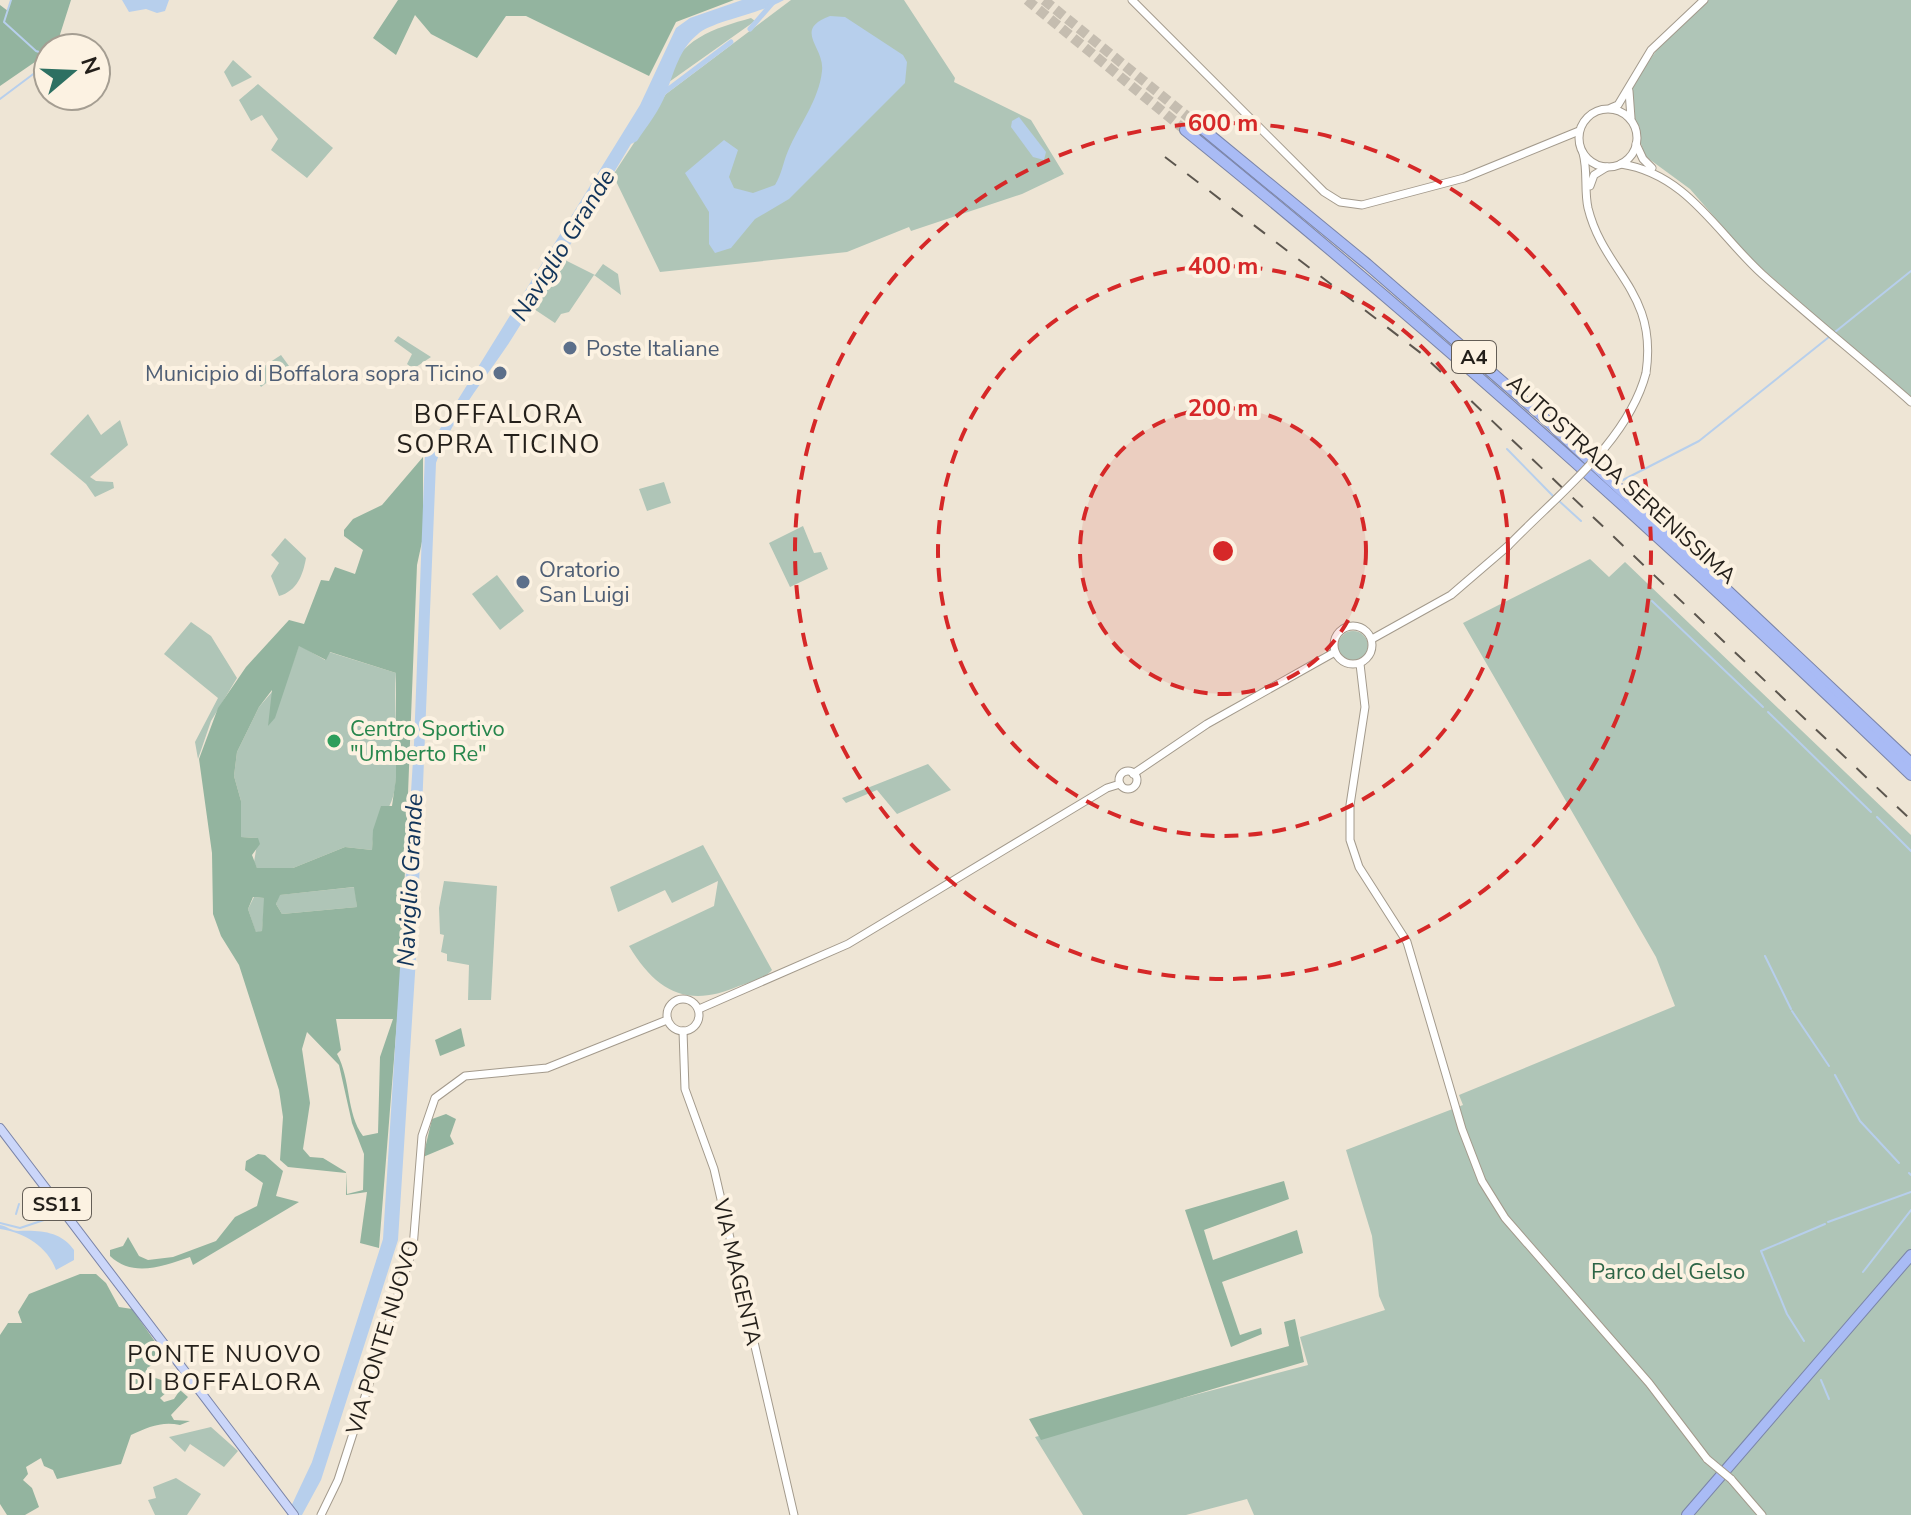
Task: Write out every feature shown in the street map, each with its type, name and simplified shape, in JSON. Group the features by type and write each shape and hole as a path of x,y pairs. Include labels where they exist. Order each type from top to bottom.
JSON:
{"highway":[{"name":"AUTOSTRADA SERENISSIMA","path":"1911,763 1532,407 1367,264 1189,126 1659,538 1911,775"},
{"path":"1687,1515 1911,1255"}],"main road":[{"name":"SS11","path":"0,1128 294,1515"}],"street":[{"path":"1132,0 1324,192 1340,202 1362,205 1464,178 1579,131 1592,113 1618,105 1651,50 1704,0"},
{"path":"1631,81 1628,102 1636,144 1643,159 1685,192 1760,272 1911,402"},
{"path":"1611,108 1621,111 1634,125"},
{"path":"1579,131 1583,153 1589,160 1607,167"},
{"path":"1559,138 1579,144"},
{"path":"1621,164 1636,144"},
{"path":"1372,639 1460,589 1508,546 1622,428 1637,403 1646,373 1648,343 1639,304 1598,232 1588,207 1583,153"},
{"path":"1588,192 1594,175 1607,167 1621,164 1660,175"},
{"path":"1345,628 1364,629 1372,639 1372,651 1360,664 1348,664 1335,652 1335,641 1345,628"},
{"path":"1120,784 1121,775 1133,774 1207,724 1335,652"},
{"path":"1360,664 1365,707 1349,815 1352,848 1370,887 1407,942 1462,1129 1482,1181 1505,1218 1649,1383 1707,1459 1731,1479 1762,1515"},
{"path":"1120,784 1127,789 1132,788 1136,781 1133,774"},
{"path":"699,1009 848,944 1107,788 1120,784"},
{"path":"678,999 692,1001 699,1009 696,1024 683,1031 673,1028 667,1020 667,1010 678,999"},
{"name":"VIA PONTE NUOVO","path":"321,1515 338,1480 413,1248 427,1115 444,1088 465,1076 547,1068 667,1020"},
{"name":"VIA MAGENTA","path":"683,1031 685,1089 714,1169 794,1515"}],"green space":[{"path":"11,0 71,0 61,32 32,32 32,64 0,86 0,5 8,11"},
{"path":"398,0 734,0 676,22 649,76 526,16 506,16 477,58 431,34 415,15 396,55 373,38"},
{"path":"791,0 904,0 955,78 954,82 1031,120 1064,174 1022,194 911,231 909,227 847,252 660,272 613,175 666,94"},
{"path":"1708,0 1911,0 1911,400 1749,257 1690,189 1645,156 1632,115 1630,98 1633,83 1667,36"},
{"path":"751,18 755,21 669,82 679,55 688,45 711,31"},
{"path":"233,60 252,77 232,87 224,72"},
{"path":"258,84 333,148 307,178 271,150 278,139 262,115 251,121 239,100"},
{"path":"565,260 595,275 603,264 618,274 621,295 594,275 569,312 561,314 555,323 534,309"},
{"path":"398,336 431,357 413,369 407,364 412,354 394,341"},
{"path":"281,355 289,366 261,387 252,374"},
{"path":"88,414 101,435 120,420 128,445 90,477 96,481 113,482 114,488 95,497 86,484 50,454"},
{"path":"423,457 423,537 417,565 401,971 379,1248 360,1243 367,1192 346,1195 346,1173 288,1167 280,1160 283,1117 279,1090 239,965 221,936 213,914 212,853 199,759 218,708 246,667 289,620 304,624 321,580 329,581 335,567 355,574 363,550 344,536 344,530 353,519 382,505","holes":["299,646 326,660 330,652 396,673 396,778 392,806 381,806 373,830 372,850 345,847 293,868 257,868 252,855 260,844 258,838 241,837 241,801 234,776 237,752 259,707 272,690 268,726 275,718","354,887 357,907 282,914 276,904 280,895","253,897 264,898 262,931 256,932 248,909","336,1019 393,1019 380,1057 378,1133 363,1136 358,1127 337,1054 341,1050","307,1032 339,1065 352,1123 364,1154 363,1190 347,1194 346,1172 323,1158 310,1157 303,1149 310,1103 302,1049"]},
{"path":"664,482 671,503 647,511 639,489"},
{"path":"803,526 814,553 821,552 828,569 790,587 769,543"},
{"path":"285,538 306,558 298,582 279,596 271,576 279,563 271,555"},
{"name":"Parco del Gelso","path":"1590,559 1609,577 1625,562 1911,835 1911,1515 1254,1515 1247,1499 1186,1515 1083,1515 1035,1437 1308,1365 1300,1337 1385,1310 1379,1296 1372,1236 1346,1150 1463,1105 1459,1095 1675,1006 1656,957 1463,623"},
{"path":"497,575 524,611 500,630 472,594"},
{"path":"191,622 211,636 237,678 211,721 198,759 195,742 218,698 164,654"},
{"path":"1353,631 1363,636 1368,646 1363,656 1353,661 1343,656 1338,646 1343,636"},
{"name":"Centro Sportivo \"Umberto Re\"","path":"299,645 325,660 329,652 396,673 395,787 390,805 375,831 372,850 345,847 293,868 257,868 254,862 258,838 241,837 241,801 234,776 237,752 259,707 290,671"},
{"path":"928,764 951,790 897,814 877,790 846,803 842,798"},
{"path":"703,845 772,970 757,980 705,996 676,992 663,985 651,975 629,946 714,906 718,881 672,903 665,890 618,912 610,887"},
{"path":"444,881 497,886 491,1000 468,1000 469,965 447,961 447,954 441,952 444,935 440,934 439,908"},
{"path":"355,887 357,907 282,914 276,904 279,895"},
{"path":"254,897 265,898 262,931 256,933 248,909"},
{"path":"461,1028 465,1046 440,1056 435,1040"},
{"path":"446,1114 456,1119 450,1136 454,1144 423,1157 432,1119"},
{"path":"258,1154 265,1155 283,1171 276,1196 299,1202 193,1265 190,1257 148,1268 128,1267 110,1256 110,1250 123,1246 128,1237 139,1256 148,1260 173,1257 216,1241 235,1217 257,1206 263,1183 245,1170 246,1161"},
{"path":"1284,1181 1289,1199 1204,1230 1213,1260 1297,1230 1303,1253 1222,1282 1240,1335 1261,1328 1262,1334 1231,1347 1185,1210"},
{"path":"80,1274 96,1274 106,1283 119,1307 132,1309 166,1357 147,1368 147,1375 167,1382 167,1392 160,1398 164,1402 174,1399 180,1390 188,1397 171,1415 174,1420 190,1421 180,1425 155,1426 131,1435 121,1464 57,1479 53,1470 44,1466 41,1458 26,1467 28,1474 23,1480 32,1488 39,1507 25,1515 7,1515 0,1504 0,1335 8,1323 22,1323 18,1312 29,1294"},
{"path":"1295,1319 1304,1362 1041,1440 1029,1419 1289,1346 1284,1322"},
{"path":"211,1427 238,1451 224,1467 190,1444 185,1452 169,1437"},
{"path":"176,1478 201,1494 187,1515 155,1515 148,1500 156,1498 153,1487"}],"water":[{"path":"122,0 169,0 165,11 157,13 146,9 129,12"},
{"path":"742,0 784,0 705,29 691,40 657,112 637,141 631,144 509,343 459,416 436,463 416,958 398,1240 321,1480 302,1515 287,1515 312,1462 383,1239 414,744 425,453 640,105 676,28 690,18"},
{"path":"830,16 845,17 903,55 907,62 905,83 789,199 755,219 731,248 715,253 709,244 709,212 685,173 724,140 738,150 729,177 734,188 753,193 775,185 820,82 822,62 813,40 813,27"},
{"path":"1019,117 1046,152 1044,160 1033,157 1011,127 1012,121"},
{"path":"0,1225 16,1231 56,1235 74,1250 74,1260 56,1270 47,1254 34,1242 18,1233 0,1229"}],"waterway":[{"path":"11,0 4,22 32,47"},
{"name":"Naviglio Grande","path":"750,29 775,0"},
{"name":"Naviglio Grande","path":"662,94 731,42"},
{"path":"0,99 32,75"},
{"path":"1835,332 1911,271"},
{"path":"1621,481 1699,441 1829,337"},
{"path":"1507,449 1553,496"},
{"path":"1558,500 1581,521"},
{"path":"1652,601 1763,707"},
{"path":"1768,712 1871,812"},
{"path":"1877,817 1911,851"},
{"path":"1765,956 1791,1009"},
{"path":"1792,1011 1829,1066"},
{"path":"1835,1075 1860,1121 1899,1163"},
{"path":"1828,1222 1911,1192"},
{"path":"16,1214 19,1204"},
{"path":"1863,1272 1911,1210"},
{"path":"0,1223 20,1228 53,1217"},
{"path":"1804,1341 1787,1314 1761,1251 1825,1224"},
{"path":"1821,1380 1829,1399"}],"tunnel":[{"path":"1027,0 1185,130"},
{"path":"1044,0 1193,121"}],"railway":[{"path":"1165,157 1422,354 1911,820"}],"place":[{"name":"Poste Italiane","path":"570,348"},
{"name":"Municipio di Boffalora sopra Ticino","path":"500,373"},
{"name":"Oratorio San Luigi","path":"523,582"},
{"name":"Centro Sportivo \"Umberto Re\"","path":"334,741"}],"district":[{"name":"BOFFALORA SOPRA TICINO","path":"499,429"},
{"name":"PONTE NUOVO DI BOFFALORA","path":"225,1368"}]}
